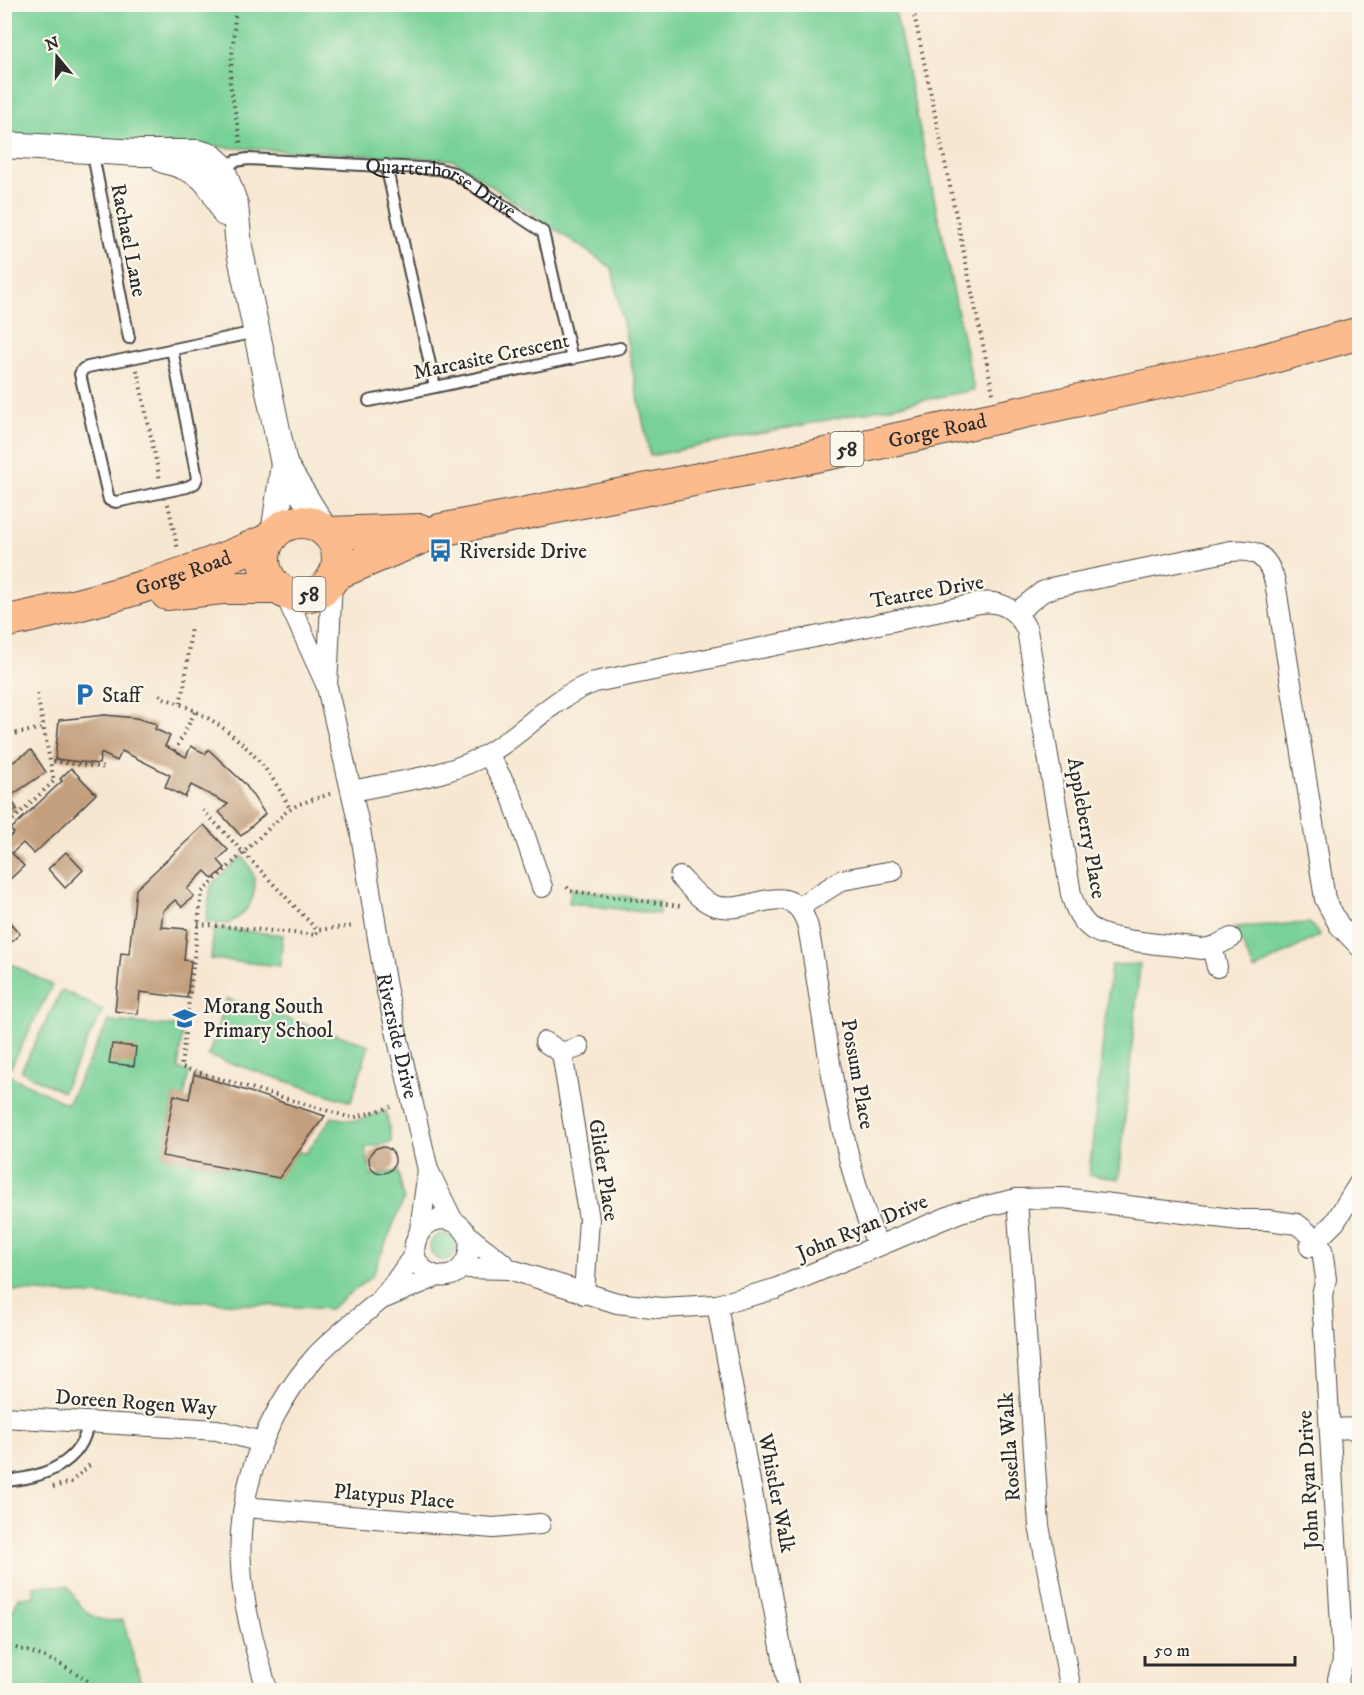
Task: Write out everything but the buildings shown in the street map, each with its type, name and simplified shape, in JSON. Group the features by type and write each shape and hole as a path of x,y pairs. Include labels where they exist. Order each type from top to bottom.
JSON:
{"main road":[{"name":"Gorge Road","path":"326,531 440,530 1252,363 1359,333"},
{"name":"58","path":"293,523 315,525 326,531 337,548 334,576 315,593 294,595 281,590 270,580 264,559 272,536 293,523"},
{"name":"Gorge Road","path":"334,576 440,530"},
{"name":"Gorge Road","path":"95,603 189,574 272,536"},
{"name":"Gorge Road","path":"4,622 95,603 222,588 281,590"}],"street":[{"path":"4,145 138,153 189,167 225,170 284,464 326,531"},
{"path":"272,536 284,464"},
{"path":"1016,613 1042,592 1054,587 1231,551 1251,550 1265,558 1275,582 1325,899 1339,925 1359,947"},
{"name":"Riverside Drive","path":"327,687 334,576"},
{"name":"Riverside Drive","path":"281,590 327,687 352,790 386,987 428,1170 453,1221"},
{"name":"Teatree Drive","path":"352,790 460,766 488,754 562,696 595,682 980,603 997,603 1016,613"},
{"name":"Appleberry Place","path":"1016,613 1028,630 1031,643 1071,894 1077,913 1094,930 1109,936 1201,949 1232,938"},
{"path":"488,754 512,797 542,887"},
{"path":"680,876 700,898 718,907 740,906 778,899 795,904 799,908 837,882 844,872 893,871"},
{"name":"Possum Place","path":"799,908 808,927 850,1167 861,1207 878,1246"},
{"path":"1212,947 1217,967"},
{"name":"Glider Place","path":"545,1042 571,1050 589,1220 584,1294"},
{"name":"Riverside Drive","path":"420,1230 428,1170"},
{"path":"1313,1243 1335,1222 1359,1182"},
{"name":"John Ryan Drive","path":"463,1268 509,1269 584,1294 640,1306 717,1305 775,1289 960,1212 1017,1198 1096,1201 1240,1220 1268,1220 1297,1224 1326,1262 1322,1295 1342,1661 1338,1679 1340,1690"},
{"name":"Rosella Walk","path":"1017,1198 1038,1517 1071,1690"},
{"path":"267,1690 244,1595 241,1540 244,1507 262,1442 286,1395 301,1375 337,1336 380,1300 414,1255 416,1238 420,1230 435,1221 453,1221 468,1235 470,1252 463,1268 452,1275 438,1276 380,1300"},
{"name":"John Ryan Drive","path":"468,1235 509,1269"},
{"path":"414,1255 423,1269 438,1276"},
{"name":"Whistler Walk","path":"717,1305 789,1690"},
{"name":"Doreen Rogen Way","path":"4,1417 216,1430 262,1442"},
{"path":"1330,1429 1359,1428"},
{"name":"Platypus Place","path":"244,1507 494,1528 540,1524"},
{"name":"John Ryan Drive","path":"1342,1661 1352,1690"}],"lane":[{"name":"Rachael Lane","path":"92,150 129,338"},
{"name":"Quarterhorse Drive","path":"225,170 386,165 454,172 541,230 547,242 572,359"},
{"path":"386,165 435,387"},
{"path":"172,350 197,478 195,483 187,487 116,502 109,500 80,374 82,369 256,332"},
{"name":"Marcasite Crescent","path":"369,401 620,348"},
{"path":"4,1481 45,1472 73,1457 84,1442 88,1422"}],"path":[{"path":"225,170 236,4"},
{"path":"912,4 998,417"},
{"path":"135,357 178,551"},
{"path":"180,703 185,682 191,626"},
{"path":"4,828 54,781 37,693"},
{"path":"160,694 163,698 196,710 225,728 251,751 277,783 290,809"},
{"path":"175,751 196,710"},
{"path":"4,736 43,728"},
{"path":"50,761 107,768"},
{"path":"330,794 290,809 202,892 181,1066 352,1118 391,1107"},
{"path":"202,810 317,930"},
{"path":"567,887 570,891 678,906 700,898"},
{"path":"198,924 316,935 317,930"},
{"path":"317,930 355,926"},
{"path":"4,1645 36,1652 69,1668 100,1690"}],"green space":[{"path":"4,5 894,5 974,390 650,456 612,268 453,160 5,135"},
{"path":"242,856 249,865 255,884 250,903 245,911 227,924 206,922 211,885"},
{"path":"571,888 660,902 659,914 569,903"},
{"path":"1309,923 1320,935 1254,970 1235,927"},
{"path":"214,928 283,935 280,966 211,959"},
{"path":"11,964 52,985 11,1067 5,1063 5,978"},
{"path":"1140,964 1119,1179 1089,1175 1111,965"},
{"path":"62,990 103,1010 62,1092 21,1071"},
{"path":"227,999 369,1045 351,1102 208,1056"},
{"path":"109,1021 183,1027 178,1069 189,1072 184,1098 174,1096 163,1156 278,1178 298,1152 306,1153 332,1117 355,1121 386,1111 392,1142 365,1148 371,1176 398,1171 404,1199 372,1276 330,1309 5,1290 4,1073 67,1104"},
{"path":"443,1234 452,1238 456,1247 452,1256 443,1260 434,1256 430,1247 434,1238"},
{"path":"34,1585 68,1586 84,1609 96,1618 112,1621 123,1620 143,1690 5,1690 5,1610 12,1612 19,1597 34,1597"}],"place":[{"name":"Riverside Drive","path":"441,551"},
{"name":"Staff","path":"84,695"},
{"name":"Morang South Primary School","path":"185,1018"}]}
